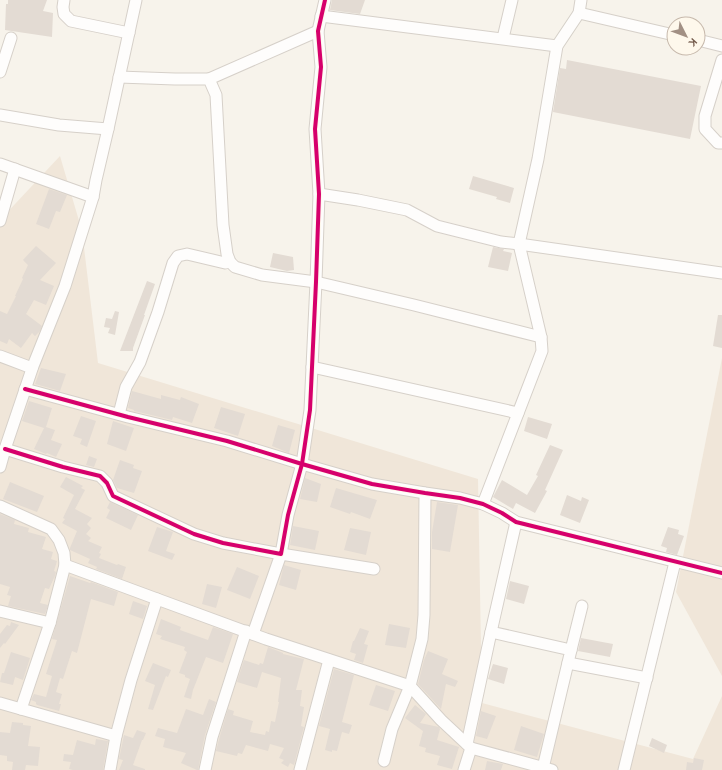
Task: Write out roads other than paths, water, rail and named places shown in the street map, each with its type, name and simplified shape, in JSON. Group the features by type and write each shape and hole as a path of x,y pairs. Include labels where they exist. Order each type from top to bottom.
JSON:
{"street":[{"path":"64,0 64,14 72,21 129,33"},
{"path":"0,467 32,368 65,286 93,196 136,0"},
{"path":"205,770 212,737 249,632 281,554 288,515 302,464 310,410 316,282 319,194 315,129 321,66 318,31 325,0"},
{"path":"503,38 512,0"},
{"path":"483,504 542,351 541,336 519,244 538,159 557,46 579,13 581,0"},
{"path":"579,13 666,33"},
{"path":"321,16 557,46"},
{"path":"119,78 175,80 208,79 318,31"},
{"path":"0,72 11,38"},
{"path":"706,42 722,46"},
{"path":"722,60 705,116 705,129 718,143 722,143"},
{"path":"208,79 216,95 223,225 227,254 230,262 235,267 262,275 316,282 541,336"},
{"path":"0,115 59,125 108,129"},
{"path":"0,164 93,196"},
{"path":"0,221 16,169"},
{"path":"319,194 407,210 437,226 501,242 722,273"},
{"path":"119,414 126,387 140,362 158,312 173,263 178,256 187,254 225,264 230,262"},
{"path":"0,356 32,368"},
{"path":"312,367 518,414"},
{"path":"25,389 119,414 227,440 372,484 460,498 483,504 516,522 722,573"},
{"path":"5,449 63,467 100,476 107,483 114,496 194,534 223,543 374,569"},
{"path":"384,761 392,729 410,686 422,639 424,615 425,493"},
{"path":"0,506 51,529 59,540 64,553 65,564 50,623 21,709"},
{"path":"464,770 491,632 516,522"},
{"path":"624,770 675,562"},
{"path":"65,564 157,600 329,660 410,686 441,720 469,746 548,769 568,663 582,606"},
{"path":"110,770 116,736 131,680 157,600"},
{"path":"0,611 50,623"},
{"path":"491,632 571,650"},
{"path":"300,770 329,660"},
{"path":"568,663 647,678"},
{"path":"0,703 116,736"}]}
